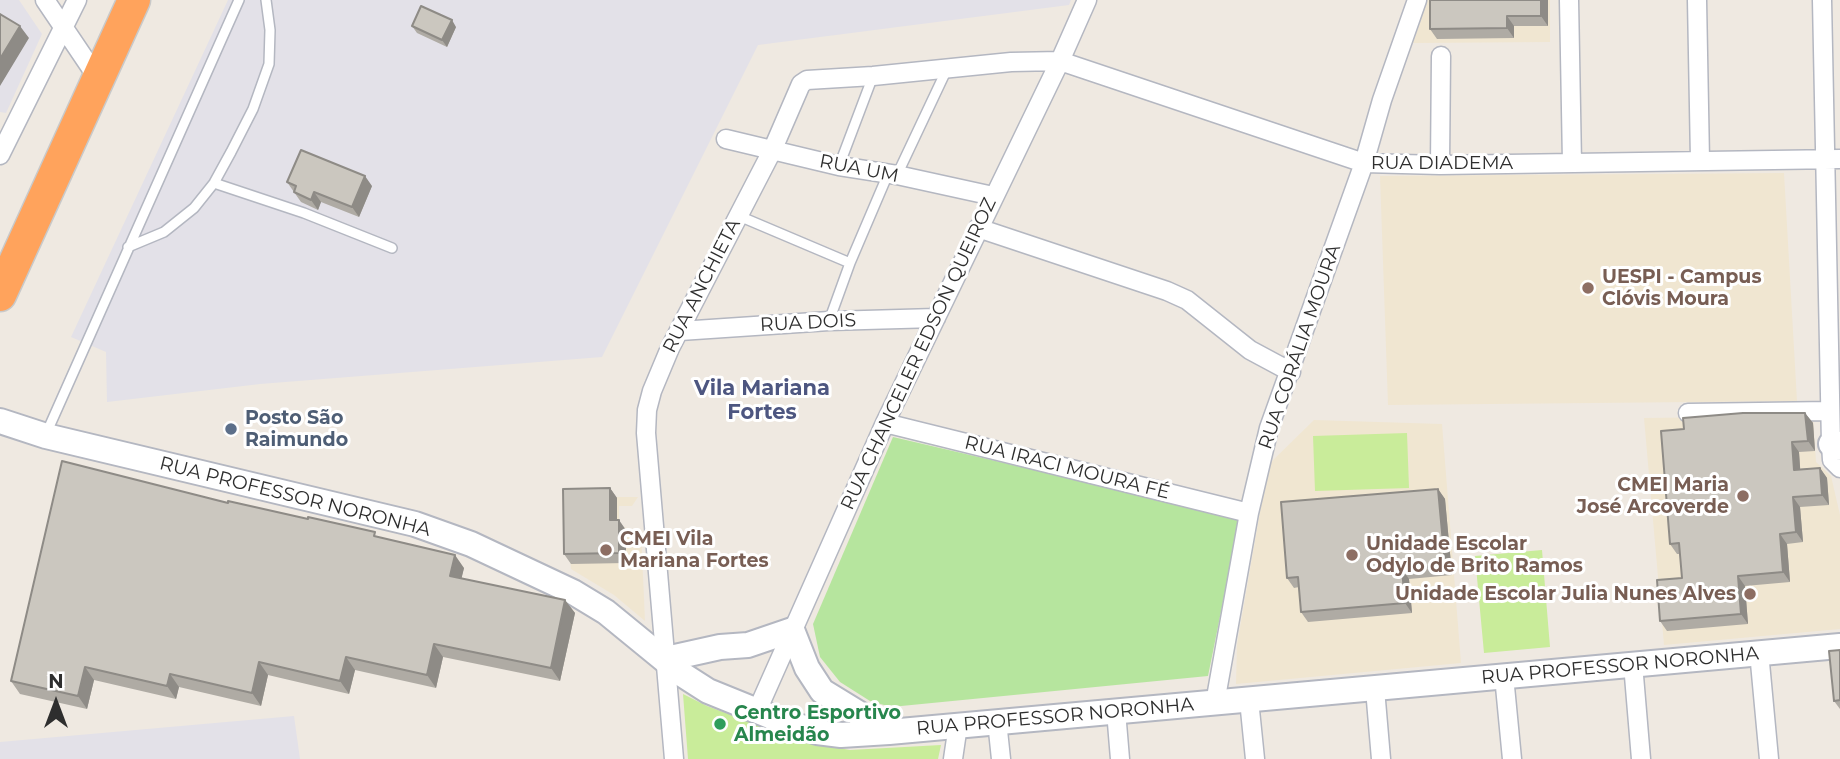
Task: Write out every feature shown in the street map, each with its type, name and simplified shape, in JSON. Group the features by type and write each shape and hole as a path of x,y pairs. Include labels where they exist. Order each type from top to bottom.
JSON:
{"highway":[{"path":"0,295 134,0"}],"street":[{"path":"45,0 97,77"},
{"path":"0,155 77,0"},
{"name":"RUA CHANCELER EDSON QUEIROZ","path":"757,711 885,423 1087,0"},
{"name":"RUA CORÁLIA MOURA","path":"1215,703 1250,513 1269,428 1364,163 1382,100 1417,0"},
{"path":"1569,0 1572,163"},
{"path":"1697,0 1700,160"},
{"path":"1822,0 1833,159 1830,411 1835,444 1832,460 1840,468"},
{"path":"1440,165 1441,56"},
{"name":"RUA ANCHIETA","path":"674,759 646,424 652,391 670,348 772,151 802,85 807,80 948,67 1060,61"},
{"name":"RUA DIADEMA","path":"1060,61 1364,163 1440,165 1833,159"},
{"name":"RUA UM","path":"726,139 839,166 993,196"},
{"path":"978,228 1177,295 1212,318 1250,350 1291,372"},
{"name":"RUA DOIS","path":"680,331 829,321 936,318"},
{"path":"1688,413 1830,411"},
{"name":"RUA PROFESSOR NORONHA","path":"0,421 46,436 415,524 471,544 573,592 606,612 683,675 709,691 817,732 841,735 888,733 1836,646"},
{"name":"RUA IRACI MOURA FÉ","path":"885,423 1250,513"},
{"path":"666,659 720,647 748,645 792,630 807,668 822,691 888,733"},
{"path":"1759,652 1769,759"},
{"path":"1633,664 1641,759"},
{"path":"1504,676 1512,759"},
{"path":"1375,689 1381,759"},
{"path":"1249,700 1255,759"},
{"path":"1116,711 1120,759"},
{"path":"997,721 1001,759"},
{"path":"953,759 958,725"}],"lane":[{"path":"46,436 239,0"},
{"path":"128,247 164,232 194,208 214,183 253,109 269,64 270,30 266,0"},
{"path":"829,321 849,263 948,67"},
{"path":"839,166 873,76"},
{"path":"214,183 304,213 392,248"},
{"path":"738,216 849,263"}],"shaded area":[{"path":"0,0 19,0 42,34 6,113 0,112"},
{"path":"228,0 1071,0 1069,5 758,45 602,357 260,384 107,402 106,352 71,337"},
{"path":"1427,0 1550,0 1550,42 1413,43"},
{"name":"UESPI - Campus Clóvis Moura","path":"1784,173 1797,401 1388,405 1380,176"},
{"name":"CMEI Maria José Arcoverde","path":"1813,416 1816,462 1831,476 1840,515 1840,629 1664,645 1644,418"},
{"name":"Unidade Escolar Odylo de Brito Ramos","path":"1314,420 1442,424 1461,663 1236,684 1237,645 1268,465"},
{"name":"CMEI Vila Mariana Fortes","path":"565,497 638,497 632,506 619,506 619,526 641,531 645,621 614,595 571,569"},
{"path":"294,716 300,759 0,759 0,742"}],"green space":[{"path":"1407,433 1409,488 1315,491 1313,436"},
{"path":"893,437 1240,518 1208,676 891,707 870,701 840,682 820,657 813,624"},
{"path":"1542,550 1550,647 1484,653 1475,556"},
{"name":"Centro Esportivo Almeidão","path":"683,694 707,706 804,742 850,750 941,745 938,759 688,759"}],"building":[{"path":"1430,0 1541,0 1541,16 1507,16 1507,28 1430,29"},
{"path":"421,6 452,20 442,40 412,26"},
{"path":"0,14 20,26 0,59"},
{"path":"301,150 365,176 352,207 314,192 311,200 294,192 296,186 287,182"},
{"name":"CMEI Maria José Arcoverde","path":"1743,413 1805,413 1808,441 1792,442 1794,470 1820,468 1822,495 1793,497 1796,532 1780,534 1783,572 1738,576 1741,614 1660,621 1657,580 1682,578 1679,543 1670,544 1661,431 1684,429 1683,418"},
{"path":"62,461 228,503 375,532 374,536 455,555 450,576 565,600 551,668 434,644 427,675 346,657 340,681 259,662 252,693 170,674 167,686 85,667 78,696 11,681"},
{"path":"610,488 610,520 619,520 619,553 564,554 563,489"},
{"path":"1438,489 1445,565 1402,569 1405,603 1301,612 1298,577 1287,578 1281,502"},
{"path":"1840,650 1840,700 1834,701 1829,651"}],"place":[{"name":"UESPI - Campus Clóvis Moura","path":"1588,288"},
{"name":"Posto São Raimundo","path":"231,429"},
{"name":"CMEI Maria José Arcoverde","path":"1743,496"},
{"name":"CMEI Vila Mariana Fortes","path":"606,550"},
{"name":"Unidade Escolar Odylo de Brito Ramos","path":"1352,555"},
{"name":"Unidade Escolar Julia Nunes Alves","path":"1750,594"},
{"name":"Centro Esportivo Almeidão","path":"720,724"}],"district":[{"name":"Vila Mariana Fortes","path":"762,401"}]}
